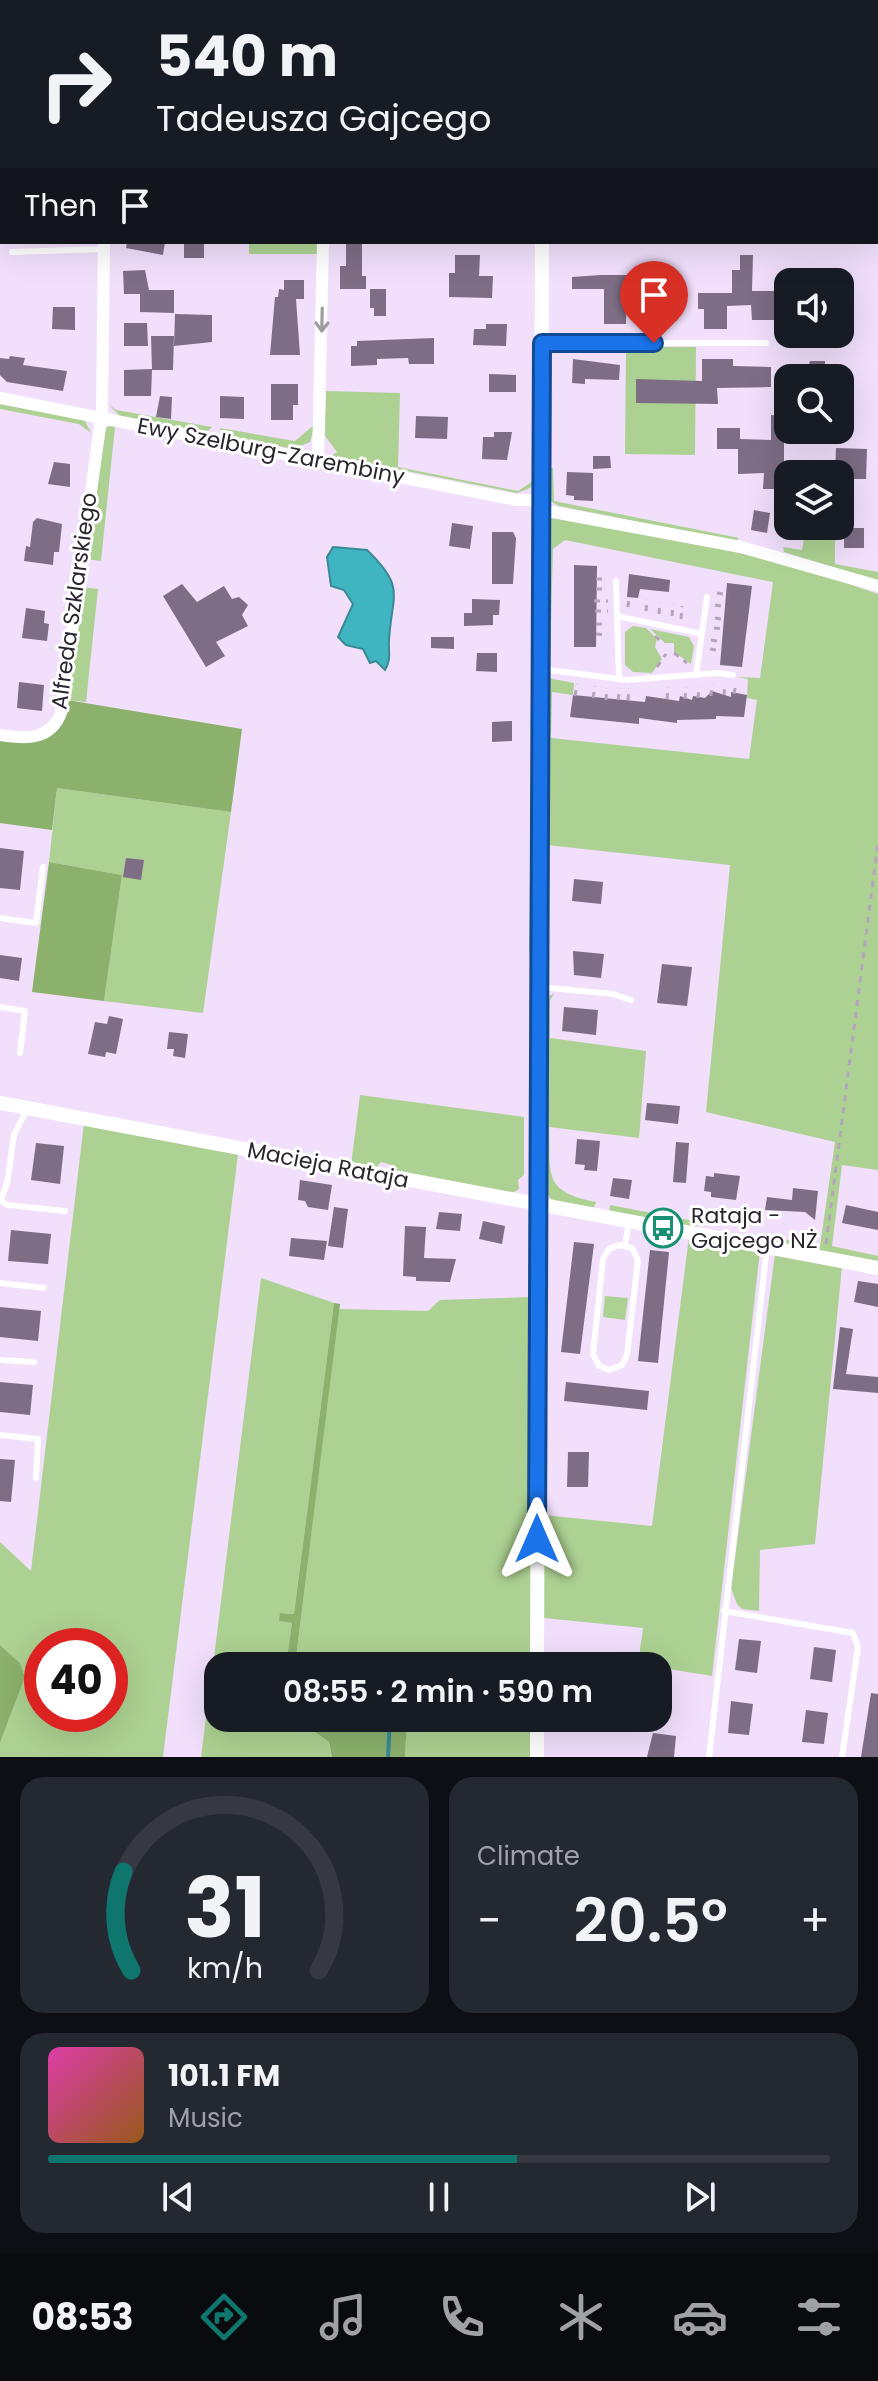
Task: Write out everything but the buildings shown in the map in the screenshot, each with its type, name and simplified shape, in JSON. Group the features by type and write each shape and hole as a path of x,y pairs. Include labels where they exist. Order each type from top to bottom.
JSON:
{"street":[{"path":"318,460 323,244"},
{"path":"537,1652 542,244"},
{"path":"101,417 104,246"},
{"name":"Ewy Szelburg-Zarembiny","path":"0,398 741,547 878,586"},
{"name":"Alfreda Szklarskiego","path":"0,735 41,736 52,729 61,713 101,417"},
{"name":"Macieja Rataja","path":"0,1103 878,1268"},
{"path":"537,1732 537,1757"}],"lane":[{"path":"12,252 104,246"},
{"path":"542,343 766,343"},
{"path":"616,581 614,614 620,683"},
{"path":"697,676 707,597"},
{"path":"614,614 702,634"},
{"path":"541,669 620,683 733,675"},
{"path":"0,918 36,923 43,867"},
{"path":"539,987 613,994 631,1000"},
{"path":"0,1007 25,1011 20,1053"},
{"path":"28,1107 14,1135 7,1184 0,1200 7,1205 65,1211"},
{"path":"625,1245 629,1222"},
{"path":"625,1245 635,1252 638,1260 627,1355 617,1368 605,1369 596,1362 593,1354 603,1259 609,1249 625,1245"},
{"path":"709,1757 767,1247"},
{"path":"0,1283 44,1288"},
{"path":"0,1360 34,1362"},
{"path":"0,1435 38,1439 36,1478"},
{"path":"724,1611 853,1633 858,1647 842,1757"}],"path":[{"path":"596,589 611,589"},
{"path":"628,610 629,596"},
{"path":"646,614 647,599"},
{"path":"594,601 611,601"},
{"path":"658,617 660,602"},
{"path":"671,619 673,604"},
{"path":"713,605 727,607"},
{"path":"680,621 682,606"},
{"path":"595,611 614,614"},
{"path":"711,617 727,620"},
{"path":"596,624 612,624"},
{"path":"710,627 726,629"},
{"path":"596,634 612,635"},
{"path":"708,639 723,642"},
{"path":"707,649 722,651"},
{"path":"674,653 697,676 698,698"},
{"path":"724,695 726,680"},
{"path":"711,696 713,681"},
{"path":"575,696 577,682"},
{"path":"618,700 620,683"},
{"path":"685,699 687,683"},
{"path":"593,698 595,684"},
{"path":"667,699 669,685"},
{"path":"606,700 607,686"},
{"path":"628,700 629,688"},
{"path":"824,1258 878,843"}],"green space":[{"path":"249,244 318,244 318,254 249,254"},
{"path":"626,347 696,347 695,455 625,454"},
{"path":"326,391 400,393 398,467 518,491 536,479 530,488 517,493 331,456 337,452 325,436"},
{"path":"0,404 84,419 91,433 79,424 0,409"},
{"path":"108,404 116,410 212,427 207,432 120,416"},
{"path":"315,424 310,442 293,449 222,434 220,428 295,441"},
{"path":"115,427 101,561 86,559 106,428"},
{"path":"548,468 553,468 554,501 739,538 736,541 559,506 549,500"},
{"path":"558,516 789,563 878,594 878,1170 842,1165 832,1246 878,1256 878,1261 770,1242 767,1236 820,1246 835,1142 706,1112 730,865 547,845 548,678 574,683 573,695 552,692 551,738 749,759 757,700 747,698 748,679 738,677 760,678 773,582 565,540 553,549 550,663 548,524 550,519"},
{"path":"804,540 835,540 835,564 878,572 878,581 784,552 783,547 802,550"},
{"path":"82,587 98,589 86,702 67,700"},
{"path":"633,626 646,628 657,639 655,647 662,659 652,673 633,672 625,665 625,632"},
{"path":"650,629 689,637 694,646 691,664 674,652 674,643 665,643"},
{"path":"67,700 242,729 231,812 57,788 52,830 0,823 0,739 27,741 44,738 55,725"},
{"path":"531,783 535,787 533,950 529,953"},
{"path":"57,788 231,812 203,1013 104,1001 122,875 49,862"},
{"path":"49,862 122,875 104,1001 32,992"},
{"path":"554,994 550,1000 550,1038 646,1051 639,1138 549,1127 553,1179 566,1193 596,1202 593,1210 554,1202 545,1192 545,997"},
{"path":"360,1095 524,1117 524,1175 518,1180 519,1189 509,1195 395,1172 395,1166 381,1162 375,1169 351,1165"},
{"path":"84,1123 238,1154 163,1757 0,1757 0,1743 24,1680 24,1732 128,1732 128,1628 24,1628 24,1674 20,1663 0,1645 0,1542 31,1571"},
{"path":"610,1205 699,1222 696,1228 609,1213"},
{"path":"689,1237 760,1251 712,1676 672,1670 672,1652 640,1652 643,1628 544,1618 543,1515 652,1526"},
{"path":"775,1254 842,1266 815,1544 760,1550 759,1611 742,1609 731,1588"},
{"path":"261,1278 334,1303 294,1614 281,1613 279,1621 292,1623 288,1652 215,1652"},
{"path":"605,1296 628,1298 625,1320 603,1317"},
{"path":"530,1297 531,1652 297,1652 339,1309 428,1311 440,1300"},
{"path":"334,1303 340,1304 297,1652 288,1652 292,1623 279,1621 280,1613 294,1614"},
{"path":"0,1645 20,1663 24,1680 0,1743"},
{"path":"204,1732 315,1732 329,1742 332,1757 201,1757"},
{"path":"315,1732 406,1732 405,1757 332,1757 329,1742"},
{"path":"406,1732 531,1732 531,1757 405,1757"}],"water":[{"path":"333,547 367,550 392,583 394,601 389,659 385,670 376,661 370,663 363,649 346,645 338,637 353,604 344,590 331,586 327,557"}],"waterway":[{"path":"388,1757 389,1732"}],"place":[{"name":"Rataja - Gajcego NŻ","path":"663,1228"}],"route":[{"path":"537,1539 542,343 654,343"}]}
